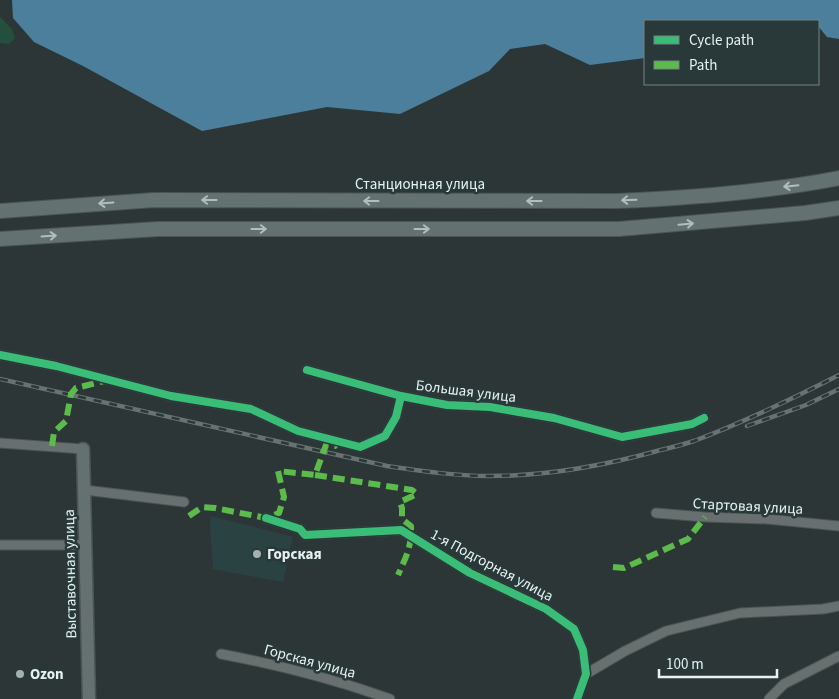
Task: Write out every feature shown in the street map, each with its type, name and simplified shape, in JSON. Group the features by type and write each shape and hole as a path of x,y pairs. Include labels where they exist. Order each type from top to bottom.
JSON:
{"main road":[{"name":"Станционная улица","path":"0,210 154,200 617,201 796,186 839,178"},
{"path":"0,239 158,229 619,229 805,213 839,208"}],"street":[{"path":"0,355 56,366 171,396 251,408 298,431 360,447 385,436 396,417 401,396"},
{"name":"Большая улица","path":"307,370 401,396 446,405 490,407 554,418 622,437 692,424 704,418"},
{"path":"0,442 84,449"},
{"name":"Выставочная улица","path":"84,449 89,699"},
{"path":"85,490 184,502"},
{"name":"Стартовая улица","path":"656,513 767,519 839,526"},
{"name":"1-я Подгорная улица","path":"266,518 300,529 305,535 401,530 470,573 546,609 574,629 583,650 586,674 577,699"},
{"path":"0,545 86,545"},
{"path":"586,674 625,650 666,631 740,613 823,609 839,606"},
{"name":"Горская улица","path":"221,654 274,664 316,675 390,699"},
{"path":"769,699 784,684 839,656"}],"shaded area":[{"path":"211,516 293,537 283,582 213,569"}],"green space":[{"path":"0,17 12,29 15,38 9,44 0,43"}],"water":[{"path":"12,0 839,0 839,39 827,37 819,27 819,20 644,20 644,58 590,65 545,44 510,49 489,71 400,114 327,107 202,131 83,66 34,42 13,18"}],"railway":[{"path":"0,379 387,466 451,474 510,476 574,469 685,444 749,418 839,375"},
{"path":"747,426 806,405 839,389"}],"marked path":[{"path":"52,446 54,432 66,421 71,394 76,388 104,381"},
{"path":"189,516 202,507 266,518 279,513 284,497 278,471 315,475 326,445 335,446 336,444"},
{"path":"315,475 412,490 417,494 400,502 402,519 411,526 411,540 398,575"},
{"path":"613,567 624,568 688,539 705,517"}],"cycle path":[{"path":"0,355 56,366 171,396 251,409 298,431 360,447 385,436 396,417 401,396"},
{"path":"307,370 401,396 447,405 490,407 554,418 622,437 692,424 704,418"},
{"path":"266,518 300,529 305,535 401,530 470,573 546,609 574,629 583,650 586,674 577,699"}],"place":[{"name":"Горская","path":"257,554"},
{"name":"Ozon","path":"20,674"}]}
